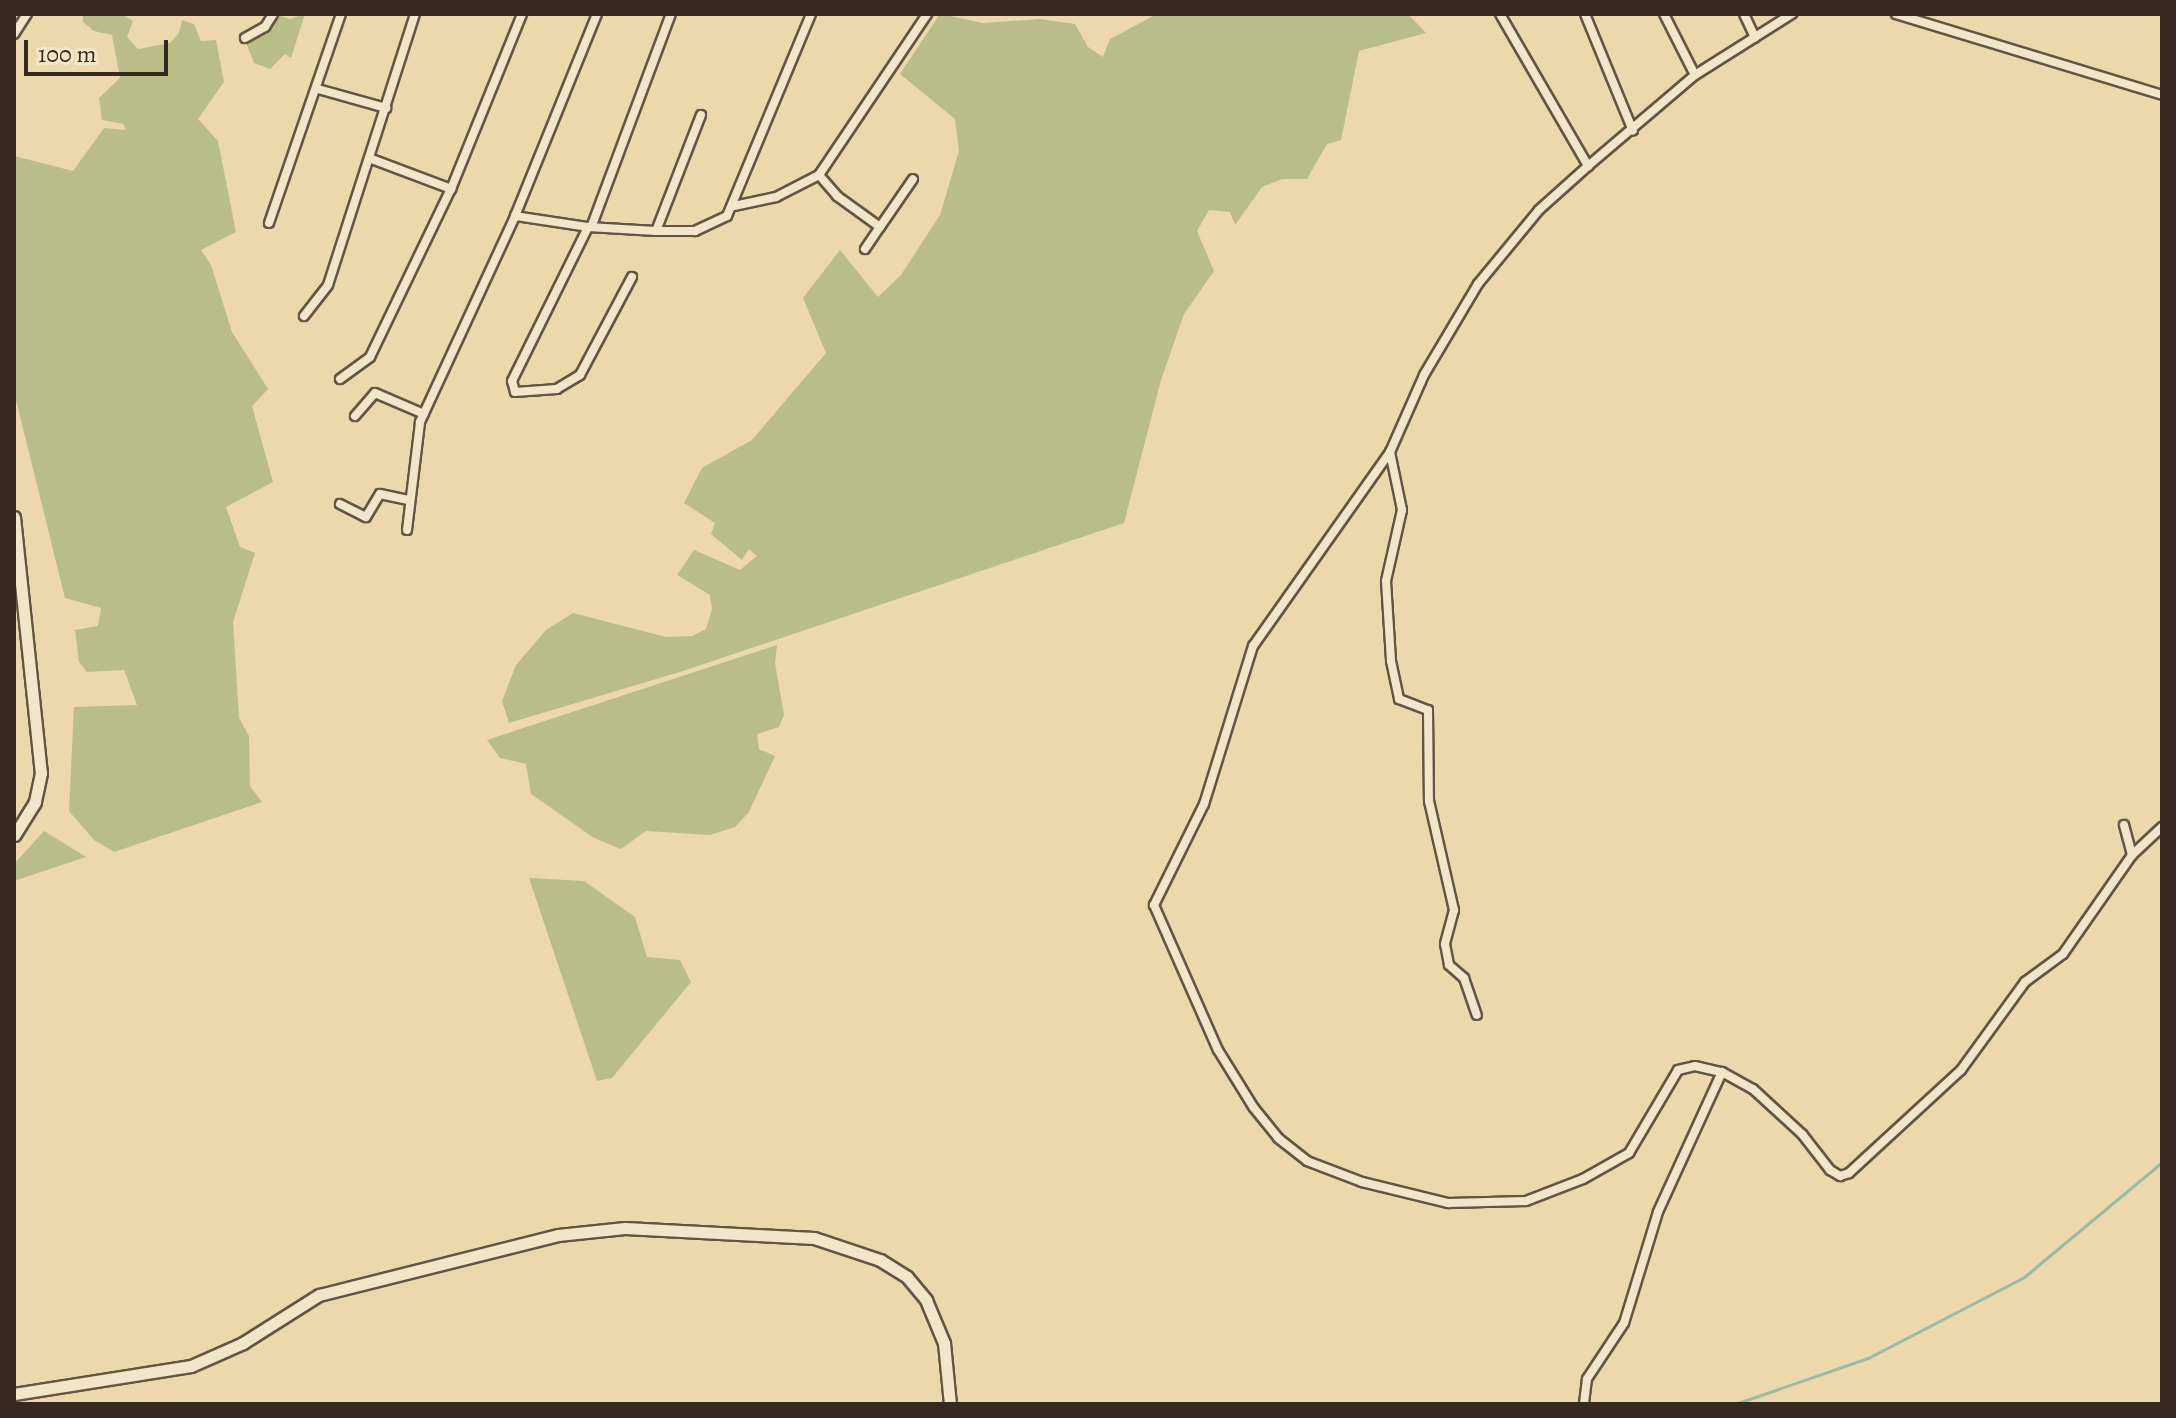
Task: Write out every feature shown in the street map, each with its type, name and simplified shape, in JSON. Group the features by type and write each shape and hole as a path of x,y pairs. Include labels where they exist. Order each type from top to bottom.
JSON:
{"main road":[{"path":"14,517 41,773 35,802 14,835"},
{"path":"14,1394 191,1366 243,1343 319,1295 543,1238 625,1228 814,1238 880,1260 918,1287 929,1308 944,1343 950,1404"}],"street":[{"path":"14,34 27,14"},
{"path":"245,38 265,27 273,14"},
{"path":"269,223 318,89 341,14"},
{"path":"304,316 328,285 415,14"},
{"path":"340,379 370,357 451,189 522,14"},
{"path":"407,530 408,500 424,414 515,216 597,14"},
{"path":"632,277 580,375 557,389 515,392 512,381 590,226 671,14"},
{"path":"515,216 656,231 695,231 722,220 734,206 811,14"},
{"path":"734,206 776,197 819,175 927,14"},
{"path":"1500,14 1588,166"},
{"path":"1585,14 1633,131"},
{"path":"1664,14 1695,75"},
{"path":"1744,14 1755,38"},
{"path":"1792,14 1695,75 1633,131 1588,166 1539,210 1478,284 1424,375 1390,452 1253,646 1204,804 1157,891 1159,924 1234,1080 1278,1138 1322,1169 1476,1206 1526,1201 1604,1169 1637,1146 1678,1070 1695,1066 1722,1072 1753,1089 1802,1134 1830,1170 1840,1176 1849,1173 1968,1062 2025,982 2063,954 2132,855 2162,827"},
{"path":"1896,14 2162,95"},
{"path":"318,89 386,108"},
{"path":"656,231 701,115"},
{"path":"369,158 451,189"},
{"path":"819,175 837,196 880,227"},
{"path":"865,249 913,179"},
{"path":"355,416 375,393 424,414"},
{"path":"1390,452 1402,510 1386,581 1391,661 1399,699 1428,710 1429,801 1454,910 1445,944 1449,965 1464,978 1477,1015"},
{"path":"340,504 366,517 380,494 408,500"},
{"path":"2124,825 2132,855"},
{"path":"1584,1404 1587,1379 1624,1323 1658,1212 1722,1072"}],"green space":[{"path":"83,14 122,14 133,21 127,37 138,49 170,43 179,33 182,20 194,24 201,41 216,40 224,82 198,119 218,141 236,232 201,250 211,265 232,332 268,389 252,406 273,482 226,507 240,547 255,553 233,622 239,718 249,736 250,786 262,802 114,852 94,840 69,811 74,707 137,705 124,670 87,672 79,662 75,630 98,626 101,608 65,598 14,392 14,156 73,171 104,128 125,130 124,124 102,120 99,98 120,78 112,35 94,31 83,22"},
{"path":"274,14 290,19 305,14 291,58 285,54 270,69 254,63 245,40"},
{"path":"940,14 983,23 1040,19 1075,24 1088,47 1103,57 1110,39 1157,14 1408,14 1426,33 1359,51 1341,140 1327,144 1307,179 1282,179 1262,187 1235,225 1230,212 1209,210 1197,231 1214,271 1184,314 1161,380 1124,523 683,671 509,723 502,701 516,665 546,630 573,613 666,637 692,636 706,629 712,609 710,595 677,575 694,550 740,570 757,556 749,549 742,560 711,534 715,523 684,503 702,468 752,440 826,353 803,298 840,250 878,297 901,275 940,215 959,151 955,119 900,74"},
{"path":"777,645 775,663 784,715 779,727 757,734 759,749 775,756 749,812 735,827 710,835 646,831 621,849 594,838 531,794 526,764 500,758 487,740"},
{"path":"44,831 86,857 14,881 14,864"},
{"path":"529,878 584,881 635,917 647,957 680,960 691,982 612,1078 597,1081"}],"waterway":[{"path":"1735,1404 1868,1358 2024,1277 2162,1162"}]}
